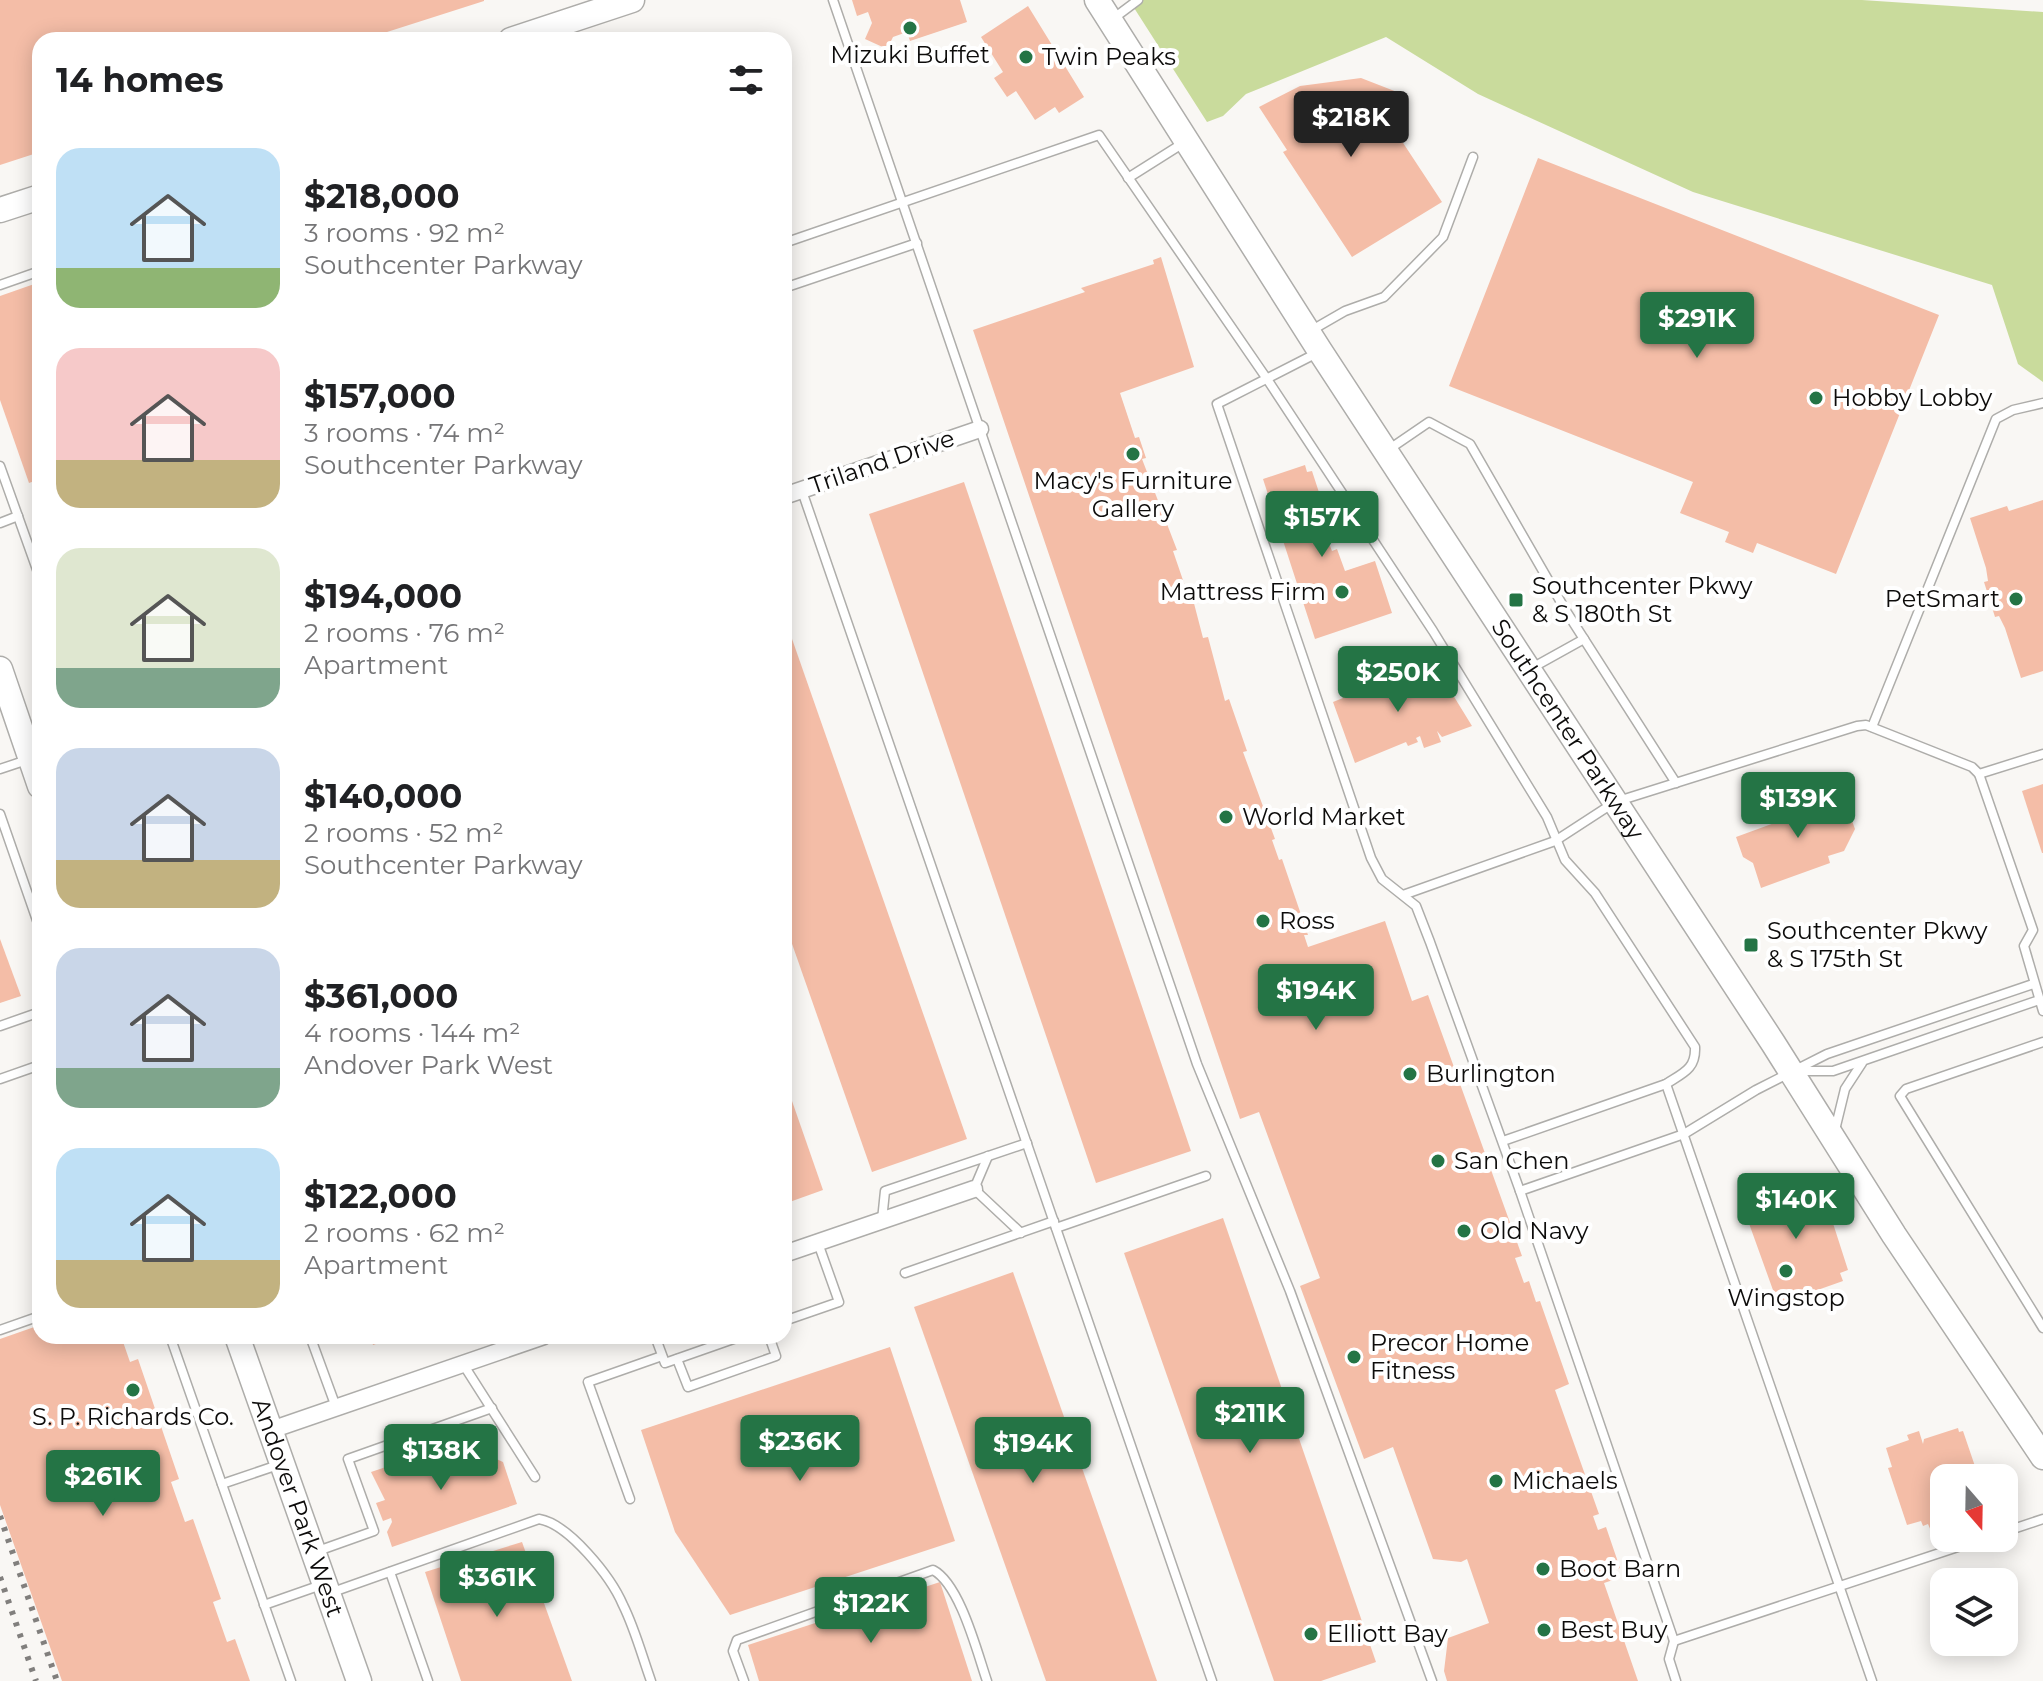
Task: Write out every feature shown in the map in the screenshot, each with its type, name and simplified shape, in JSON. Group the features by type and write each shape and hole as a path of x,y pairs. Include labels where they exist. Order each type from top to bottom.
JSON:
{"main road":[{"path":"535,32 632,0"},
{"name":"Southcenter Parkway","path":"1103,10 1314,342 1388,450 1833,1139 2043,1457"},
{"path":"0,210 32,200"},
{"path":"0,669 32,750"},
{"name":"Andover Park West","path":"240,1344 359,1681"}],"street":[{"name":"Triland Drive","path":"792,493 980,429"},
{"path":"792,1251 974,1189"},
{"path":"271,1430 521,1344"}],"lane":[{"path":"833,0 1197,1064 1290,1291 1432,1681"},
{"path":"1103,10 1138,0"},
{"path":"792,240 1099,135 1267,379 1433,631 1547,817 1565,860 1595,893 1695,1047 1695,1060 1690,1069 1666,1084 1503,1141"},
{"path":"1128,178 1186,141"},
{"path":"1473,157 1443,237 1384,297 1345,311 1314,342 1267,379 1217,404 1371,858 1382,879 1416,906 1503,1141 1674,1641 1669,1659 1676,1681"},
{"path":"792,285 917,243"},
{"path":"0,285 32,274"},
{"path":"1872,727 1996,419 2043,403"},
{"path":"1388,450 1429,422 1470,444 1584,639 1676,783"},
{"path":"0,466 32,555"},
{"path":"802,490 1212,1681"},
{"path":"0,523 18,516"},
{"path":"1529,670 1584,639"},
{"path":"1403,895 1555,841 1615,802 1857,726 1872,727 1972,767 1979,774 2033,930 2024,946 2043,1011"},
{"path":"0,769 32,753"},
{"path":"1979,774 2043,754"},
{"path":"0,814 32,906"},
{"path":"1520,1191 1684,1134 1791,1071 1827,1054 2033,984"},
{"path":"1791,1071 1833,1071 2039,1000"},
{"path":"0,1026 32,1015"},
{"path":"2043,1042 1906,1089 1900,1096 2043,1328"},
{"path":"1833,1139 1845,1089 1866,1059"},
{"path":"0,1079 32,1068"},
{"path":"1666,1084 1872,1681"},
{"path":"882,1220 885,1191 1027,1143"},
{"path":"988,1156 974,1189 1021,1233"},
{"path":"905,1273 1021,1233 1206,1176"},
{"path":"792,1318 839,1302 818,1242"},
{"path":"0,1330 32,1319"},
{"path":"173,1344 291,1681"},
{"path":"313,1344 336,1407"},
{"path":"658,1344 665,1363 719,1344"},
{"path":"677,1359 688,1387 776,1356 772,1344"},
{"path":"630,1499 588,1382 662,1356"},
{"path":"463,1364 535,1477"},
{"path":"314,1552 374,1531 348,1459 492,1408"},
{"path":"222,1484 283,1463"},
{"path":"264,1605 390,1572 539,1519 554,1521 593,1561 623,1604 651,1681"},
{"path":"2018,1527 2043,1519"},
{"path":"1674,1641 1942,1552"},
{"path":"744,1681 733,1651 737,1640 920,1572 933,1570 943,1575 961,1608 987,1681"},
{"path":"390,1572 428,1681"}],"green space":[{"path":"1129,0 1862,0 2043,12 2043,382 2018,364 1992,285 1693,192 1478,94 1386,37 1246,94 1223,116 1207,122"}],"building":[{"path":"0,0 484,0 387,32 32,32 32,155 0,165"},
{"name":"Mizuki Buffet","path":"852,0 960,0 967,22 910,41 907,32 893,37 887,49 865,39 872,23 868,12 857,16"},
{"name":"Twin Peaks","path":"1028,6 1084,97 1059,113 1055,107 1035,120 1016,91 1007,97 994,78 1003,72 981,37"},
{"path":"1361,78 1397,92 1390,109 1384,114 1442,202 1352,257 1283,152 1287,150 1259,107 1300,86"},
{"path":"1538,158 1939,315 1836,574 1757,543 1753,553 1725,542 1729,532 1680,513 1693,482 1449,386"},
{"path":"1161,257 1194,367 1120,393 1135,438 1139,437 1146,458 1142,459 1177,550 1173,551 1186,589 1190,588 1203,638 1208,637 1225,701 1229,699 1247,751 1243,752 1308,935 1304,935 1308,947 1385,921 1412,1001 1428,995 1522,1256 1515,1258 1524,1283 1529,1281 1536,1302 1540,1301 1569,1384 1555,1390 1599,1514 1593,1516 1598,1530 1606,1527 1620,1568 1613,1570 1616,1579 1604,1583 1638,1681 1447,1681 1444,1671 1448,1638 1489,1623 1467,1559 1461,1562 1433,1559 1393,1447 1364,1459 1300,1286 1320,1278 1259,1112 1240,1119 973,330 1085,292 1081,288 1154,264 1153,260"},
{"path":"32,285 32,482 29,483 0,400 0,296"},
{"name":"Mattress Firm","path":"1305,465 1307,472 1312,471 1330,526 1323,528 1332,551 1337,549 1345,571 1375,561 1392,613 1315,639 1263,479"},
{"path":"964,482 1191,1151 1096,1183 869,514"},
{"name":"PetSmart","path":"2043,500 2043,671 2021,678 2005,628 1999,616 1995,617 1984,582 1988,581 1986,568 1970,518 2007,506 2009,511"},
{"path":"792,639 967,1139 872,1172 792,944"},
{"path":"1432,667 1438,684 1445,682 1472,726 1442,737 1437,731 1441,742 1424,748 1420,736 1416,738 1418,742 1408,746 1406,742 1355,763 1333,702 1343,698 1341,691 1371,680 1374,688"},
{"path":"2043,784 2043,853 2042,853 2022,791"},
{"path":"1825,793 1829,804 1844,799 1855,829 1844,851 1828,856 1830,863 1761,888 1753,863 1743,857 1736,837 1777,822 1774,812"},
{"path":"0,939 21,996 0,1003"},
{"path":"792,1101 823,1190 792,1201"},
{"path":"1806,1181 1813,1192 1822,1189 1848,1270 1840,1273 1843,1281 1778,1304 1742,1204"},
{"path":"1223,1218 1376,1662 1321,1681 1274,1681 1124,1253"},
{"path":"1013,1272 1157,1681 1046,1681 914,1307"},
{"path":"32,1328 32,1344 124,1344 130,1362 138,1359 179,1479 171,1482 185,1522 193,1519 221,1599 213,1602 227,1642 235,1639 250,1681 62,1681 0,1505 0,1339"},
{"path":"890,1347 955,1541 730,1615 675,1532 641,1430"},
{"path":"1958,1428 1959,1432 1963,1431 1974,1464 1930,1464 1930,1529 1928,1524 1923,1526 1921,1521 1907,1525 1888,1468 1892,1467 1886,1448 1909,1440 1907,1435 1919,1431 1923,1444 1924,1439"},
{"path":"446,1447 462,1455 481,1452 503,1462 517,1504 392,1547 387,1532 391,1518 383,1521 376,1503 385,1500 371,1472"},
{"path":"522,1542 572,1681 461,1681 425,1572"},
{"path":"940,1582 972,1681 759,1681 748,1645"}],"railway":[{"path":"0,1516 57,1681"},
{"path":"0,1577 36,1681"}],"place":[{"name":"Mizuki Buffet","path":"910,28"},
{"name":"Twin Peaks","path":"1026,57"},
{"name":"Hobby Lobby","path":"1816,398"},
{"name":"Macy's Furniture Gallery","path":"1133,454"},
{"name":"Mattress Firm","path":"1342,592"},
{"name":"PetSmart","path":"2016,599"},
{"name":"Southcenter Pkwy & S 180th St","path":"1516,600"},
{"name":"World Market","path":"1226,817"},
{"name":"Ross","path":"1263,921"},
{"name":"Southcenter Pkwy & S 175th St","path":"1751,945"},
{"name":"Burlington","path":"1410,1074"},
{"name":"San Chen","path":"1438,1161"},
{"name":"Old Navy","path":"1464,1231"},
{"name":"Wingstop","path":"1786,1271"},
{"name":"Precor Home Fitness","path":"1354,1357"},
{"name":"S. P. Richards Co.","path":"133,1390"},
{"name":"Michaels","path":"1496,1481"},
{"name":"Boot Barn","path":"1543,1569"},
{"name":"Best Buy","path":"1544,1630"},
{"name":"Elliott Bay","path":"1311,1634"}]}
